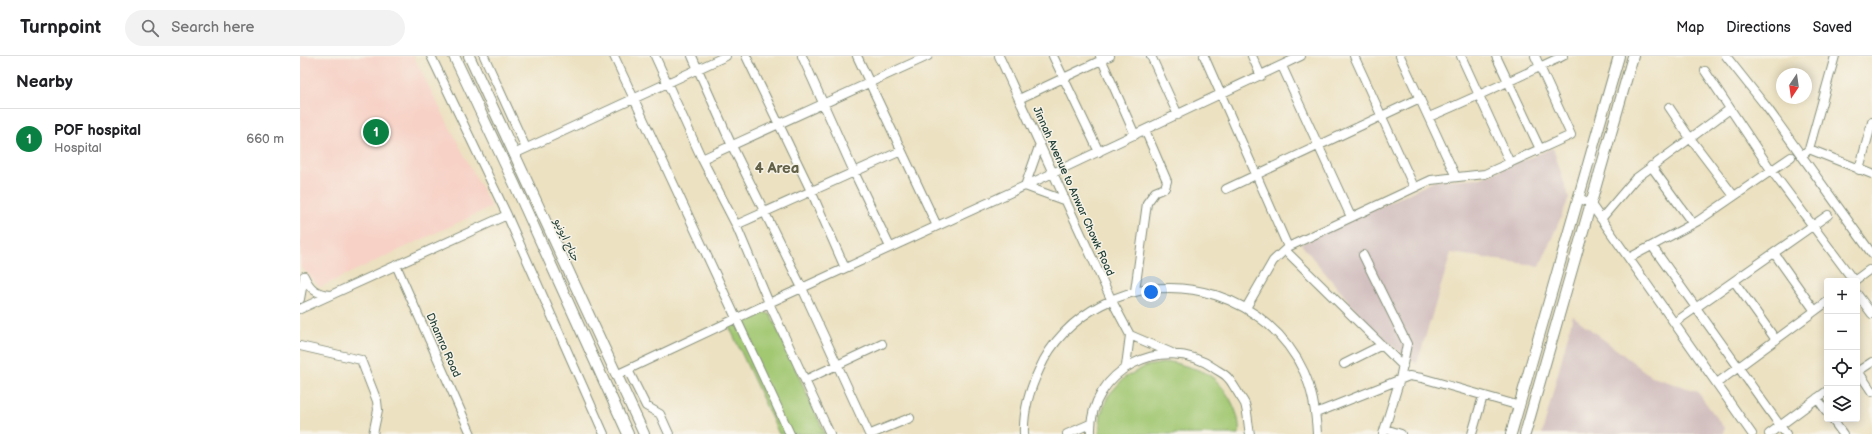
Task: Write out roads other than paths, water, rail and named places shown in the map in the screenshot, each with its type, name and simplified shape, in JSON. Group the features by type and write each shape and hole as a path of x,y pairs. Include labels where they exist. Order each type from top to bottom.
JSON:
{"main road":[{"path":"454,56 514,183 628,434"},
{"name":"جناح ایونیو","path":"469,56 644,434"},
{"path":"1525,434 1633,56"},
{"path":"1511,434 1579,198 1616,59"},
{"path":"1556,278 1569,282"}],"street":[{"path":"431,56 507,215 604,434"},
{"path":"484,56 526,148"},
{"path":"614,56 735,319 790,434"},
{"path":"655,56 702,159 736,224 769,302 830,434"},
{"path":"692,56 732,146 802,288 870,434 910,418"},
{"path":"514,154 726,56"},
{"path":"746,56 811,191 845,268"},
{"path":"802,56 854,172 890,247"},
{"path":"857,56 937,226"},
{"path":"702,159 869,83 914,59 928,56"},
{"name":"Jinnah Avenue to Anwar Chowk Road","path":"999,56 1111,300 1130,335"},
{"path":"1053,56 1099,152"},
{"path":"1020,99 1101,58 1110,56"},
{"path":"1151,56 1178,115"},
{"path":"1204,56 1220,95 1257,174 1287,248 1403,366"},
{"path":"1252,56 1261,76"},
{"path":"616,375 769,302 1099,152 1282,66 1300,56"},
{"path":"1354,56 1414,187"},
{"path":"1400,56 1456,177"},
{"path":"1461,56 1510,163"},
{"path":"1496,56 1540,149"},
{"path":"1246,308 1273,261 1287,248 1431,180 1485,174 1571,135 1535,56"},
{"path":"1429,117 1480,96 1508,80 1563,56"},
{"path":"1726,56 1768,109 1872,254"},
{"path":"1802,156 1809,149 1835,56"},
{"path":"1101,58 1135,135"},
{"path":"1282,66 1351,217"},
{"path":"1705,72 1772,170 1852,278"},
{"path":"1226,189 1420,98"},
{"path":"1669,107 1690,138 1734,196"},
{"path":"1601,219 1635,179 1730,109"},
{"path":"1859,170 1872,122"},
{"path":"1135,291 1147,203 1155,192 1165,188 1167,181 1146,130"},
{"path":"1025,186 1040,144"},
{"path":"1809,149 1872,174"},
{"path":"736,224 901,151"},
{"path":"1629,258 1693,224 1791,157"},
{"path":"1651,166 1693,224"},
{"path":"1025,186 1066,201"},
{"path":"1579,198 1590,203 1752,434"},
{"path":"300,309 507,215"},
{"path":"1674,323 1828,215"},
{"path":"1652,246 1786,434"},
{"path":"1774,253 1815,311"},
{"path":"1363,255 1407,344 1400,379 1384,432 1401,434"},
{"name":"Dhamra Road","path":"396,266 471,434"},
{"path":"1858,278 1869,270"},
{"path":"300,299 304,276 308,285 317,294 331,295"},
{"path":"1734,281 1776,340"},
{"path":"1024,434 1026,406 1032,383 1042,362 1055,342 1071,325 1090,311 1111,300 1135,291 1173,287 1192,289 1217,295 1246,308 1264,321 1280,336 1293,353 1309,385 1316,413 1317,434"},
{"path":"1860,298 1872,314"},
{"path":"1716,383 1739,368 1824,304"},
{"path":"1126,366 1130,335 1173,353 1203,360 1228,378 1245,404 1250,434"},
{"path":"805,380 882,344"},
{"path":"1344,364 1382,345"},
{"path":"300,346 361,360 377,401 378,410 373,434"},
{"path":"1091,434 1090,424 1096,401 1109,382 1126,366 1148,356 1173,353"},
{"path":"1860,369 1872,362"},
{"path":"628,370 646,406 660,414 669,434"},
{"path":"1860,375 1872,392"},
{"path":"1316,413 1409,376 1422,378 1520,406"},
{"path":"1769,434 1824,393"},
{"path":"1472,434 1483,396"},
{"path":"1817,398 1824,408"},
{"path":"1834,422 1843,434"},
{"path":"1067,434 1090,424"}],"place":[{"name":"POF hospital","path":"376,132"}],"district":[{"name":"4 Area","path":"777,168"}]}
